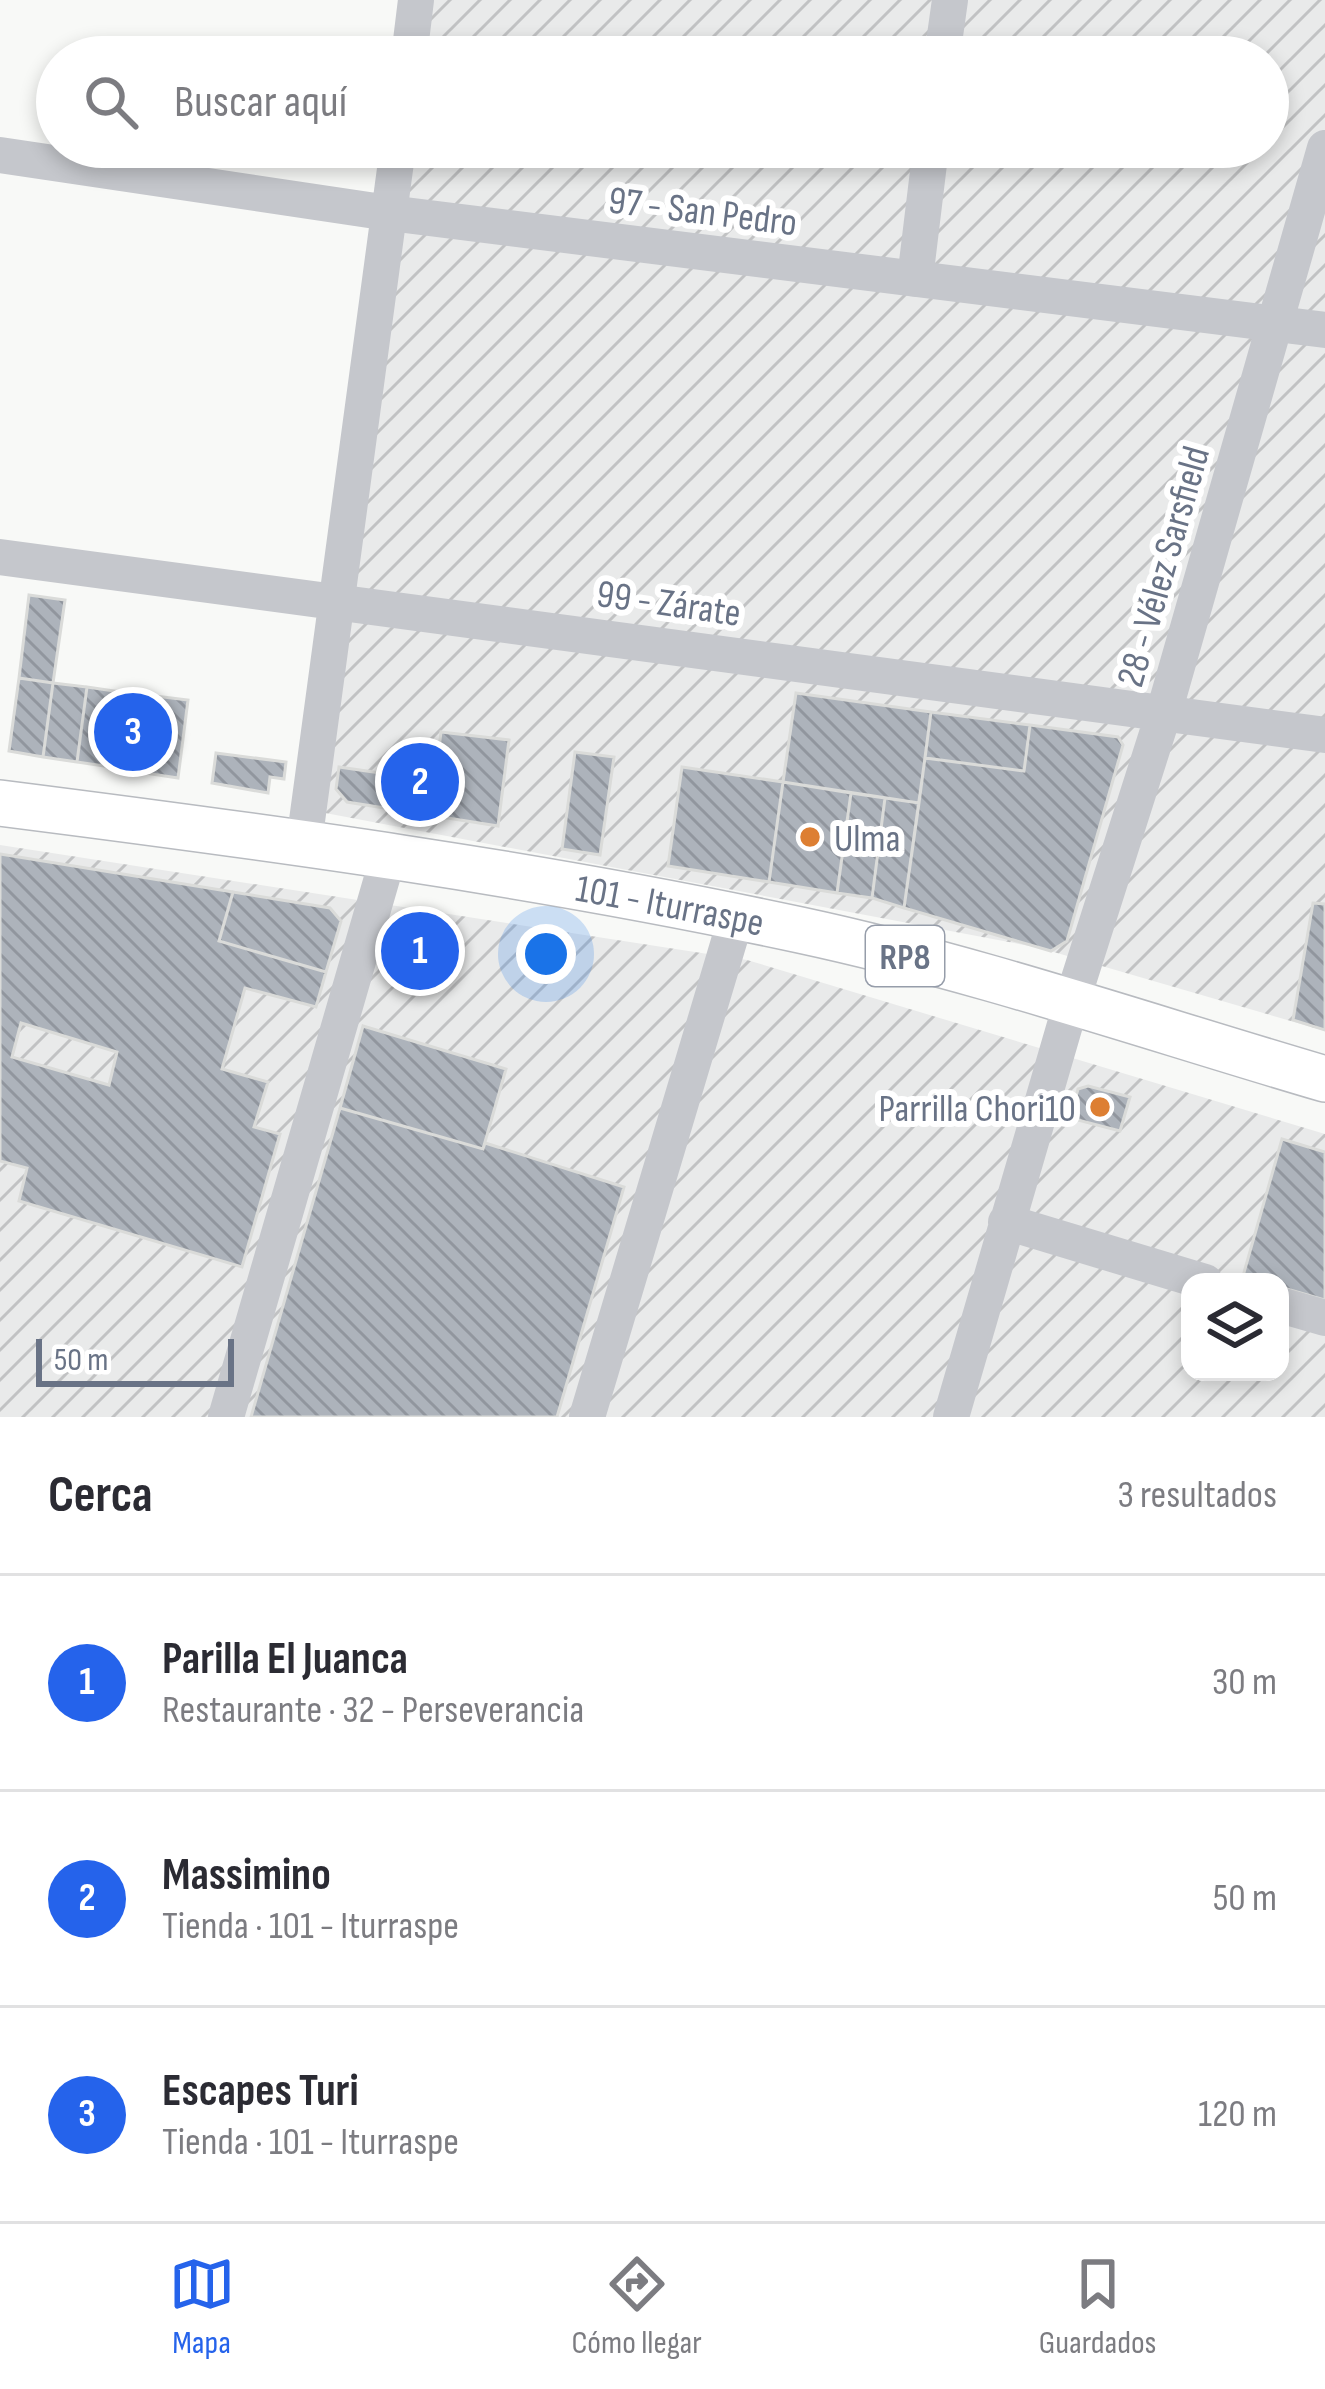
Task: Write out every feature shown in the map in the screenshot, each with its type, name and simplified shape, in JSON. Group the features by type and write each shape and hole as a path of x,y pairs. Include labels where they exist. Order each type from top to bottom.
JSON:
{"main road":[{"name":"101 - Iturraspe","path":"0,803 389,854 736,918 877,949 1325,1079"}],"street":[{"path":"412,36 416,0"},
{"path":"946,36 950,0"},
{"name":"28 - Vélez Sarsfield","path":"951,1417 1071,1004 1164,712 1325,148"},
{"name":"97 - San Pedro","path":"0,155 36,160"},
{"name":"97 - San Pedro","path":"87,168 389,213 1325,330"},
{"path":"304,843 395,168"},
{"path":"915,279 928,168"},
{"name":"99 - Zárate","path":"0,557 340,599 1325,735"},
{"path":"226,1417 389,854"},
{"path":"587,1417 736,918"},
{"path":"1006,1222 1181,1275"},
{"path":"1289,1308 1325,1318"}],"shaded area":[{"path":"430,0 1325,0 1325,1031 1040,948 320,812 406,168 1289,168 1289,36 425,36"},
{"path":"0,845 747,960 1325,1134 1325,1417 0,1417"}],"building":[{"path":"29,595 65,600 53,683 19,678"},
{"path":"19,678 53,683 43,757 9,751"},
{"path":"53,683 87,687 77,762 43,757"},
{"path":"87,687 121,692 111,767 77,762"},
{"path":"121,692 155,696 145,773 111,767"},
{"path":"796,693 931,712 919,803 783,782"},
{"path":"155,696 188,700 178,778 145,773"},
{"path":"931,712 1030,725 1024,771 925,758"},
{"path":"1030,725 1118,737 1123,745 1067,941 1051,951 904,908 925,758 1024,771"},
{"path":"441,732 509,740 498,826 347,802 336,789 339,767 401,776 405,743 439,748"},
{"path":"575,752 614,757 600,855 562,849"},
{"path":"216,753 286,762 284,779 270,777 268,793 212,783"},
{"path":"682,767 783,782 769,882 668,866"},
{"name":"Ulma","path":"783,782 851,793 837,893 769,882"},
{"path":"851,793 885,798 872,898 837,893"},
{"path":"885,798 919,803 904,908 872,898"},
{"path":"0,854 233,892 219,941 326,972 316,1007 245,988 222,1069 268,1082 254,1127 280,1134 242,1267 19,1201 27,1168 0,1161","holes":["21,1023 117,1052 109,1085 12,1057"]},
{"path":"233,892 330,908 341,921 326,972 219,941"},
{"path":"1313,903 1325,904 1325,1030 1293,1020"},
{"path":"363,1026 506,1069 483,1149 340,1108"},
{"name":"Parrilla Chori10","path":"1088,1086 1130,1097 1120,1131 1070,1118 1078,1089"},
{"path":"340,1108 483,1149 485,1143 624,1187 557,1417 251,1417"},
{"path":"1282,1139 1325,1152 1325,1300 1289,1290 1289,1273 1244,1273"}],"place":[{"name":"Escapes Turi","path":"133,732"},
{"name":"Massimino","path":"420,782"},
{"name":"Ulma","path":"810,837"},
{"name":"Parilla El Juanca","path":"420,951"},
{"name":"Parrilla Chori10","path":"1100,1107"}]}
